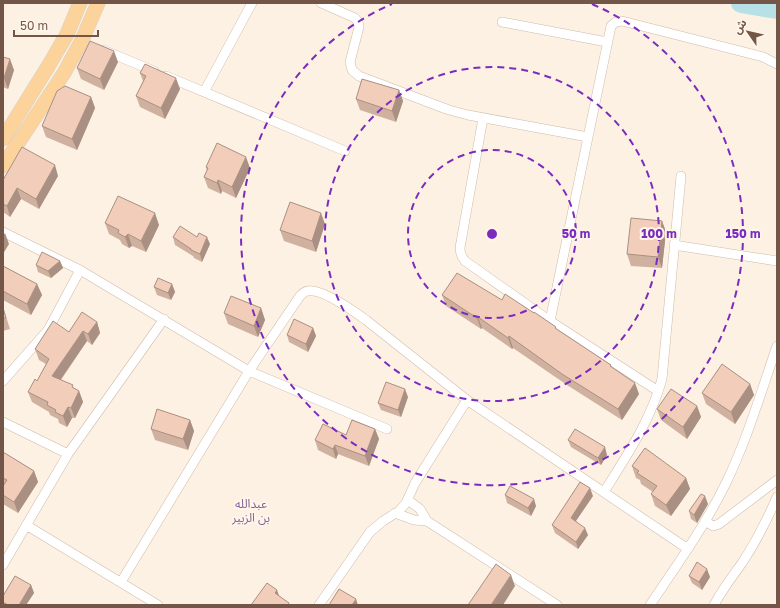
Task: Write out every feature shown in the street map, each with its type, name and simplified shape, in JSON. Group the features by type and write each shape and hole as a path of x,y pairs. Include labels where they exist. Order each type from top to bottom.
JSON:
{"main road":[{"path":"3,139 67,34 80,3"},
{"path":"3,166 64,73 89,44 98,3"}],"street":[{"path":"204,92 252,3"},
{"path":"322,3 355,18 358,22 359,27 350,62 352,70 359,76 449,110 483,118 588,137"},
{"path":"550,321 611,26 616,22 622,21 762,57 777,64"},
{"path":"502,22 607,42"},
{"path":"67,34 345,151"},
{"path":"483,118 461,242 461,256 465,261 550,321 658,391"},
{"path":"604,492 643,429 658,391 663,368 681,176"},
{"path":"3,232 80,270 249,371 387,429"},
{"path":"674,245 777,261"},
{"path":"3,381 48,330 80,270"},
{"path":"121,582 249,371 300,296 309,290 315,291 330,298 366,320 467,400 688,549"},
{"path":"3,565 68,454 164,319"},
{"path":"650,605 688,549 719,496 735,464 777,346"},
{"path":"319,605 370,532 403,507 408,500 415,483 467,400"},
{"path":"3,422 68,454"},
{"path":"704,521 713,526 719,524 777,480"},
{"path":"714,605 724,587 741,564 759,535 777,497"},
{"path":"408,500 420,509 427,521"},
{"path":"395,513 407,518 427,521 557,605"},
{"path":"26,525 158,605"}],"building":[{"path":"90,41 114,51 100,79 77,68"},
{"path":"3,57 10,59 4,78 3,77"},
{"path":"145,64 176,78 161,108 136,96 146,76 140,73"},
{"path":"362,79 399,90 392,111 356,99"},
{"path":"65,86 91,97 72,139 42,126 57,91"},
{"path":"217,143 246,157 232,187 218,180 217,183 204,177 208,168 206,167"},
{"path":"22,147 55,165 36,199 17,188 7,206 3,204 3,180"},
{"path":"118,196 155,213 141,241 128,234 125,237 118,233 119,230 105,223"},
{"path":"290,202 321,213 312,241 280,230"},
{"path":"631,218 662,221 658,257 627,254"},
{"path":"180,226 197,237 199,233 207,237 200,254 191,250 173,237"},
{"path":"42,252 60,261 48,271 36,265"},
{"path":"3,266 37,284 27,304 3,291"},
{"path":"457,273 502,300 505,294 556,327 555,328 611,365 610,366 635,383 618,409 562,374 509,336 508,338 478,317 477,318 442,295"},
{"path":"158,278 172,284 168,293 154,287"},
{"path":"231,296 261,308 254,326 224,313"},
{"path":"3,308 6,318 3,318"},
{"path":"82,312 97,322 88,334 83,331 52,376 73,385 72,387 79,391 71,408 68,407 63,416 55,412 56,410 47,405 48,402 28,392 35,379 37,381 49,359 35,349 53,321 69,332"},
{"path":"294,319 313,328 306,344 287,335"},
{"path":"722,364 750,384 731,412 702,393"},
{"path":"386,382 405,389 398,410 378,403"},
{"path":"671,389 697,406 683,427 657,409"},
{"path":"157,409 190,420 183,439 151,429"},
{"path":"352,420 375,429 365,456 335,445 333,449 315,440 323,424 346,435"},
{"path":"575,429 605,447 598,458 568,440"},
{"path":"645,448 686,478 666,505 651,494 657,486 637,473 639,471 632,466"},
{"path":"3,452 34,471 14,502 3,495 3,486 7,480 3,478"},
{"path":"580,482 590,488 571,518 585,528 576,542 552,525"},
{"path":"510,486 534,499 528,508 505,495"},
{"path":"701,494 705,496 694,515 689,511"},
{"path":"697,562 707,569 699,582 689,576"},
{"path":"496,564 511,575 491,605 468,605"},
{"path":"15,576 31,585 19,605 8,605 3,602 3,596"},
{"path":"267,583 277,590 275,593 289,603 288,605 251,605"},
{"path":"339,589 356,599 352,605 329,605"}],"waterway":[{"path":"741,3 777,9"}],"district":[{"name":"عبدالله بن الزبير","path":"251,511"}]}
